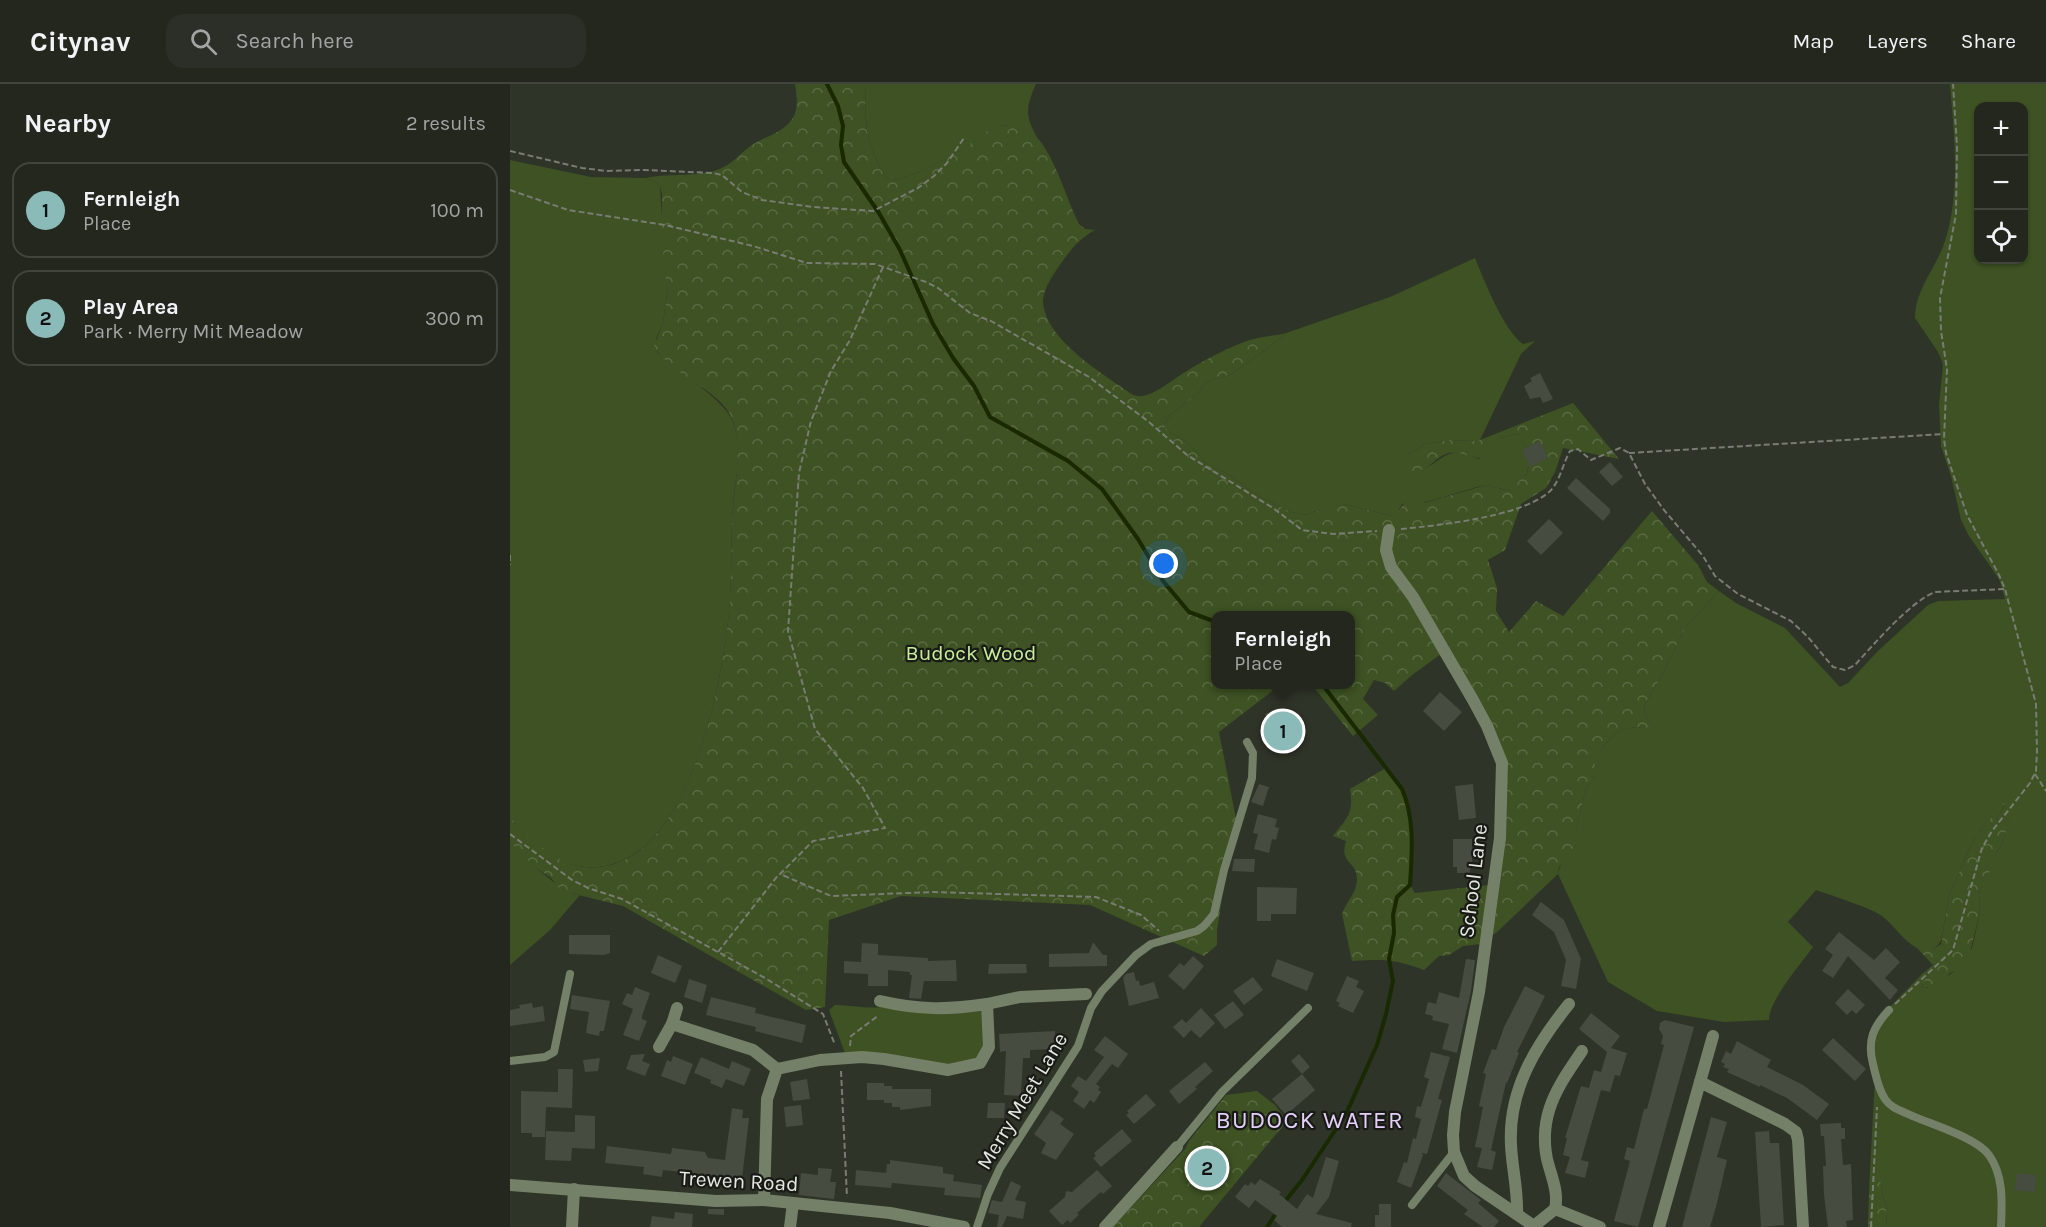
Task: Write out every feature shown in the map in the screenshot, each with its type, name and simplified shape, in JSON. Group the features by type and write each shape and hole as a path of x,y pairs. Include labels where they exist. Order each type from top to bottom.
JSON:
{"street":[{"name":"School Lane","path":"1389,530 1386,550 1391,567 1413,597 1473,700 1503,763 1500,838 1479,992 1455,1112 1454,1152 1464,1176 1534,1226"},
{"path":"884,1002 910,1008 958,1008 1020,997 1086,994"},
{"path":"777,1069 820,1060 846,1058 884,1059 948,1070 980,1062 989,1047 990,1026 987,1004"},
{"path":"1516,1214 1517,1192 1511,1147 1511,1123 1517,1091 1544,1036 1569,1004"},
{"path":"659,1047 672,1024 677,1008"},
{"path":"672,1024 753,1050 777,1069"},
{"path":"1659,1227 1713,1036"},
{"path":"1534,1226 1555,1209 1556,1193 1541,1127 1574,1055"},
{"path":"764,1200 766,1099 777,1069"},
{"path":"1700,1082 1796,1132 1803,1227"},
{"path":"1105,1227 1177,1147"},
{"name":"Trewen Road","path":"510,1185 716,1201 764,1200 896,1214 964,1227"},
{"path":"572,1227 574,1189"},
{"path":"790,1227 793,1203"},
{"path":"1555,1209 1600,1227"}],"lane":[{"name":"Merry Meet Lane","path":"977,1227 1000,1168 1078,1046 1095,1001 1114,976 1151,944 1197,931 1209,921 1217,905 1224,870 1252,778 1253,753 1247,742"},
{"path":"510,1060 545,1057 554,1052 570,974"},
{"path":"1177,1147 1222,1092 1308,1008"},
{"path":"1889,1010 1875,1027 1870,1040 1871,1058 1882,1095 1894,1108 1974,1143 1986,1151 1994,1163 2000,1182 2001,1227"},
{"path":"1412,1205 1454,1152"}],"path":[{"path":"1889,1010 1953,950 1982,848 2035,774 2037,751 2036,704 2005,590 1967,515 1946,453 1944,434 1947,369 1941,331 1940,298 1956,214 1957,146 1953,84"},
{"path":"510,151 606,171 713,173 722,175 742,192 762,200 813,207 873,211 918,188 934,176 947,163 964,138"},
{"path":"510,190 568,210 665,225 753,246 807,263 863,263 883,267 926,282 938,288 970,313 991,321 1089,377 1149,422 1187,455 1273,508 1302,530 1333,534 1440,525 1522,508 1551,489 1569,453 1574,449 1578,449 1591,460 1617,448 1625,449 1629,453 1645,484 1703,556 1715,576 1738,594 1791,621 1808,637 1833,668 1845,670 1855,665 1926,596 1935,592 2005,590"},
{"path":"718,952 780,874 813,841 885,828 863,788 815,729 788,631 799,472 811,421 831,371 850,340 883,267"},
{"path":"1629,453 1944,434"},
{"path":"510,555 510,566"},
{"path":"2035,774 2046,791"},
{"path":"510,834 572,880 622,899 765,978 823,1014 846,1058"},
{"path":"780,874 831,896 934,892 1096,897 1142,915 1169,939"},
{"path":"848,1209 846,1058 851,1036 885,1010 884,1002"},
{"path":"1871,1227 1877,1106"}],"green space":[{"name":"Budock Wood","path":"795,84 866,84 866,116 870,143 882,171 893,180 901,179 933,165 995,127 1016,126 1036,137 1052,160 1079,224 1085,229 1095,230 1075,246 1052,278 1043,300 1046,314 1064,342 1092,366 1133,395 1152,393 1197,365 1236,345 1289,332 1232,374 1207,382 1195,396 1170,415 1164,425 1168,431 1187,442 1208,465 1226,473 1255,494 1291,512 1307,515 1330,505 1344,504 1392,516 1409,498 1424,503 1486,485 1510,491 1520,480 1526,478 1529,465 1548,458 1539,440 1527,448 1522,442 1522,435 1517,433 1498,439 1482,458 1449,453 1425,469 1413,471 1406,469 1404,465 1409,455 1426,443 1480,440 1573,403 1619,459 1563,448 1555,472 1546,488 1521,504 1505,550 1488,560 1497,588 1496,611 1509,632 1536,601 1563,616 1652,511 1698,565 1707,582 1719,591 1686,626 1645,704 1644,712 1656,731 1637,727 1625,729 1619,731 1605,744 1595,762 1595,776 1586,789 1576,830 1576,842 1569,855 1559,867 1558,874 1497,932 1490,937 1508,772 1441,654 1394,691 1385,683 1374,680 1363,699 1378,715 1353,736 1315,689 1355,689 1355,611 1211,611 1211,689 1275,689 1219,732 1239,834 1226,874 1217,930 1217,945 1204,956 1090,905 901,896 829,920 825,1007 806,1010 623,906 567,892 558,887 551,878 535,867 510,843 510,817 545,850 563,861 582,867 603,867 614,864 641,849 664,824 683,792 698,755 711,716 726,641 737,460 736,436 729,412 720,402 672,366 654,346 663,323 667,294 662,238 662,194 660,186 645,178 705,173 725,167 752,145 786,126 794,116 797,96"},
{"path":"866,84 1036,84 1028,112 1031,125 1039,141 1020,128 997,127 934,165 901,179 893,180 882,171 870,143 866,116"},
{"path":"1950,84 2046,84 2046,1227 2002,1227 2002,1191 1985,1149 1894,1107 1882,1093 1871,1040 1888,1009 1922,974 1927,970 1922,988 1927,988 1954,972 1972,948 1980,913 1979,894 2001,846 2011,815 1992,829 2005,804 1981,829 1969,849 1949,896 1941,941 1932,949 1925,951 1912,945 1882,916 1816,890 1788,922 1813,947 1780,993 1770,1012 1769,1020 1724,1022 1657,1011 1608,982 1558,874 1576,836 1586,789 1595,776 1594,762 1605,744 1619,731 1637,727 1655,730 1644,712 1645,704 1686,626 1719,591 1736,603 1785,628 1840,687 1848,683 1878,651 1928,605 1938,601 2005,599 1999,579 1969,536 1961,520 1951,476 1941,446 1939,405 1943,364 1938,352 1915,318 1922,288 1941,251 1950,222 1955,183"},
{"path":"510,160 591,177 645,178 660,186 667,294 663,323 656,339 657,352 700,386 729,414 738,446 732,521 729,612 719,678 698,756 683,792 664,824 641,849 613,864 597,867 568,864 555,858 531,840 510,817"},
{"path":"1475,258 1495,304 1509,328 1523,344 1535,341 1521,354 1480,440 1426,443 1409,455 1421,470 1452,453 1479,459 1498,439 1517,433 1522,435 1522,442 1527,448 1539,440 1548,458 1528,468 1526,478 1510,491 1486,485 1423,503 1416,501 1402,504 1396,515 1392,516 1344,504 1307,515 1291,512 1255,494 1226,473 1208,465 1187,442 1168,431 1164,425 1170,415 1195,396 1207,382 1232,374 1289,332 1390,297"},
{"path":"1386,768 1403,791 1410,813 1413,837 1410,885 1415,893 1489,885 1481,944 1463,946 1449,955 1439,956 1424,970 1389,961 1352,961 1342,914 1355,889 1357,879 1354,868 1346,859 1344,849 1346,841 1333,836 1346,820 1350,810 1350,789"},
{"path":"2006,801 1993,828 2012,813 2001,846 1979,894 1980,913 1970,952 1959,970 1950,973 1941,983 1922,989 1927,970 1933,965 1917,948 1929,950 1941,944 1949,896 1969,849 1981,829"},
{"path":"510,843 553,882 563,889 580,895 550,930 510,965"},
{"path":"835,1005 875,1008 885,1006 982,1007 987,1047 978,1061 963,1066 846,1056 829,1010"},
{"path":"1875,1077 1882,1097 1983,1150 1998,1177 2000,1227 1887,1227 1886,1204 1881,1183 1869,1191"},
{"path":"1257,1091 1275,1105 1287,1121 1199,1227 1113,1227 1185,1149 1226,1095"},
{"path":"1878,1180 1881,1183 1886,1204 1887,1227 1868,1227 1869,1191"}],"building":[{"path":"1540,373 1553,399 1543,403 1540,397 1530,399 1524,386 1532,381 1530,378"},
{"path":"1540,441 1548,458 1530,467 1522,450"},
{"path":"1610,462 1623,477 1612,486 1599,472"},
{"path":"1576,478 1610,509 1610,513 1603,521 1567,488"},
{"path":"1549,519 1563,533 1541,555 1527,541"},
{"path":"1440,692 1462,712 1444,731 1423,711"},
{"path":"1278,708 1283,718 1286,716 1300,744 1284,752 1265,714"},
{"path":"1259,784 1269,787 1263,806 1251,802"},
{"path":"1473,784 1476,818 1459,820 1455,786"},
{"path":"1258,814 1277,819 1275,827 1279,828 1276,840 1272,839 1269,853 1254,849 1258,834 1253,833"},
{"path":"1453,839 1472,839 1470,873 1457,873 1457,867 1453,867"},
{"path":"1234,859 1255,859 1254,872 1232,871"},
{"path":"1257,887 1297,888 1296,914 1271,914 1271,921 1257,921"},
{"path":"1541,902 1564,920 1581,959 1576,989 1561,986 1566,960 1554,932 1532,915"},
{"path":"1839,932 1874,960 1886,948 1900,962 1885,978 1898,990 1890,1000 1848,956 1833,978 1822,971 1833,955 1825,949"},
{"path":"569,935 610,935 610,953 604,955 569,954"},
{"path":"1093,942 1103,955 1107,955 1107,966 1049,967 1049,954 1089,953"},
{"path":"862,943 878,944 878,955 928,958 928,961 956,960 957,981 924,981 921,999 909,998 912,975 910,972 888,970 888,986 868,986 868,974 844,973 844,961 861,962"},
{"path":"658,955 682,966 675,983 651,973"},
{"path":"1193,956 1204,966 1184,990 1168,976 1180,963 1184,966"},
{"path":"1277,959 1314,973 1307,991 1271,976"},
{"path":"1466,959 1475,960 1471,991 1457,1053 1442,1049 1449,1024 1432,1020 1433,1016 1425,1014 1428,1002 1436,1004 1439,992 1459,998"},
{"path":"989,964 1026,964 1027,973 988,974"},
{"path":"1134,972 1140,986 1154,982 1159,998 1129,1006 1123,978 1126,974"},
{"path":"1347,976 1359,981 1356,987 1364,991 1353,1013 1338,1006 1340,1003 1336,1001"},
{"path":"1253,977 1263,990 1244,1005 1233,991"},
{"path":"689,979 707,985 702,1003 684,997"},
{"path":"1525,986 1545,996 1517,1052 1519,1053 1506,1082 1491,1150 1488,1149 1496,1152 1492,1170 1477,1167 1482,1148 1475,1147 1483,1107 1479,1106 1486,1074 1483,1073 1492,1049 1496,1050 1504,1027"},
{"path":"635,987 650,993 642,1016 642,1019 647,1021 639,1041 623,1035 633,1009 622,1004 627,993 632,995"},
{"path":"1848,989 1865,1005 1856,1014 1852,1010 1847,1015 1835,1003"},
{"path":"572,995 610,1001 604,1031 600,1031 599,1036 586,1033 589,1012 570,1009"},
{"path":"711,997 756,1008 755,1013 806,1025 802,1043 755,1031 756,1027 706,1015"},
{"path":"1233,1001 1244,1015 1225,1029 1214,1015"},
{"path":"532,1003 533,1008 543,1006 545,1021 510,1026 510,1010 520,1008 519,1005"},
{"path":"1201,1008 1215,1023 1200,1038 1191,1030 1184,1038 1173,1027 1182,1019 1186,1023"},
{"path":"1591,1013 1620,1036 1611,1048 1627,1053 1620,1076 1615,1075 1610,1092 1601,1090 1581,1160 1589,1162 1585,1178 1565,1173 1570,1157 1563,1155 1567,1138 1565,1138 1581,1086 1589,1088 1594,1070 1601,1072 1607,1052 1579,1029"},
{"path":"1665,1020 1694,1027 1638,1227 1614,1221 1630,1161 1624,1159 1627,1147 1634,1149 1644,1109 1647,1109 1664,1045 1661,1044 1663,1036 1659,1029 1660,1023"},
{"path":"1055,1031 1055,1049 1030,1050 1030,1058 1023,1058 1021,1096 1004,1095 1006,1051 1000,1052 999,1034"},
{"path":"1105,1036 1128,1054 1118,1068 1112,1064 1096,1084 1100,1087 1098,1090 1101,1092 1094,1103 1090,1100 1084,1109 1073,1101 1079,1092 1071,1086 1078,1076 1086,1081 1104,1057 1094,1050"},
{"path":"1833,1038 1866,1069 1855,1081 1822,1050"},
{"path":"1737,1041 1771,1060 1767,1067 1803,1085 1829,1104 1817,1120 1787,1098 1727,1072 1729,1069 1723,1067 1725,1064 1721,1062 1726,1051 1731,1054"},
{"path":"1431,1052 1450,1057 1438,1099 1442,1100 1427,1154 1421,1153 1423,1155 1411,1188 1397,1182 1404,1162 1407,1163 1413,1138 1416,1139 1421,1119 1415,1117 1417,1106 1421,1107 1429,1079 1424,1077"},
{"path":"645,1054 642,1061 650,1064 645,1076 626,1069 631,1055"},
{"path":"1299,1054 1310,1067 1302,1074 1291,1061"},
{"path":"673,1056 693,1064 685,1085 661,1076 667,1060 671,1062"},
{"path":"701,1057 729,1069 732,1061 751,1069 744,1086 726,1079 722,1088 710,1083 711,1080 694,1073"},
{"path":"600,1058 598,1071 585,1072 583,1060"},
{"path":"1205,1062 1213,1071 1179,1104 1169,1091"},
{"path":"558,1069 573,1069 572,1108 546,1107 545,1137 532,1137 532,1133 521,1133 521,1091 558,1092"},
{"path":"1302,1074 1315,1090 1286,1115 1272,1099"},
{"path":"807,1079 810,1099 793,1101 790,1082"},
{"path":"867,1083 884,1083 884,1086 892,1086 892,1089 931,1089 931,1106 900,1110 900,1107 892,1107 892,1103 884,1103 884,1100 867,1100"},
{"path":"1146,1094 1156,1105 1134,1124 1126,1115 1129,1113 1127,1111"},
{"path":"988,1103 1005,1103 1004,1118 987,1118"},
{"path":"801,1105 803,1125 786,1127 784,1107"},
{"path":"732,1108 743,1110 742,1118 749,1118 742,1179 663,1170 662,1177 643,1174 644,1167 605,1163 607,1146 671,1154 672,1148 705,1152 708,1158 725,1160"},
{"path":"1051,1110 1064,1119 1060,1124 1074,1134 1056,1160 1041,1153 1046,1143 1034,1134"},
{"path":"575,1115 595,1116 595,1149 572,1148 571,1161 545,1160 546,1131 575,1132"},
{"path":"1711,1117 1727,1122 1717,1157 1727,1160 1716,1207 1710,1227 1682,1227"},
{"path":"1841,1123 1841,1128 1845,1128 1845,1139 1841,1139 1843,1165 1851,1164 1853,1220 1846,1221 1847,1227 1828,1227 1824,1195 1823,1166 1826,1166 1824,1136 1821,1136 1820,1124"},
{"path":"1122,1129 1132,1141 1101,1167 1093,1158 1096,1156 1094,1153"},
{"path":"1769,1131 1770,1143 1779,1143 1784,1225 1761,1227 1755,1132"},
{"path":"1326,1157 1339,1161 1329,1197 1316,1214 1352,1223 1351,1227 1282,1227 1274,1220 1277,1216 1255,1200 1249,1208 1235,1197 1245,1184 1248,1186 1251,1182 1255,1185 1260,1179 1281,1192 1279,1194 1297,1209 1307,1194 1313,1198"},
{"path":"890,1160 943,1167 943,1173 954,1175 953,1181 982,1185 980,1198 944,1195 945,1188 892,1183 891,1188 855,1185 856,1170 886,1173"},
{"path":"818,1168 832,1169 830,1182 836,1182 834,1199 799,1195 801,1173 818,1175"},
{"path":"1097,1170 1112,1186 1103,1194 1101,1192 1077,1213 1079,1215 1070,1223 1068,1220 1062,1225 1049,1211 1065,1197 1066,1191 1072,1192"},
{"path":"1446,1173 1481,1200 1478,1203 1499,1221 1494,1227 1483,1227 1464,1214 1468,1210 1437,1186"},
{"path":"2017,1173 2036,1175 2035,1192 2015,1190"},
{"path":"1011,1181 1021,1186 1015,1200 1026,1202 1023,1219 1007,1216 1002,1227 997,1227 999,1215 988,1213 992,1200 1002,1202"},
{"path":"1379,1204 1391,1204 1391,1227 1375,1227 1375,1215 1379,1215"},
{"path":"708,1209 724,1209 724,1215 708,1214"},
{"path":"675,1212 693,1214 692,1227 650,1227 652,1216 674,1219"}],"waterway":[{"path":"827,84 838,106 843,126 841,145 844,162 879,213 900,250 933,324 953,358 974,386 990,417 1068,461 1102,489 1138,539 1163,581 1189,612 1211,620"},
{"path":"1283,1204 1302,1180 1346,1114 1377,1045 1393,981 1389,959 1394,933 1393,915 1397,897 1410,885 1411,824 1402,789 1326,689"},
{"path":"1267,1227 1277,1212"}],"place":[{"name":"Fernleigh","path":"1283,731"},
{"name":"Play Area","path":"1207,1168"}],"district":[{"name":"BUDOCK WATER","path":"1310,1120"}]}
